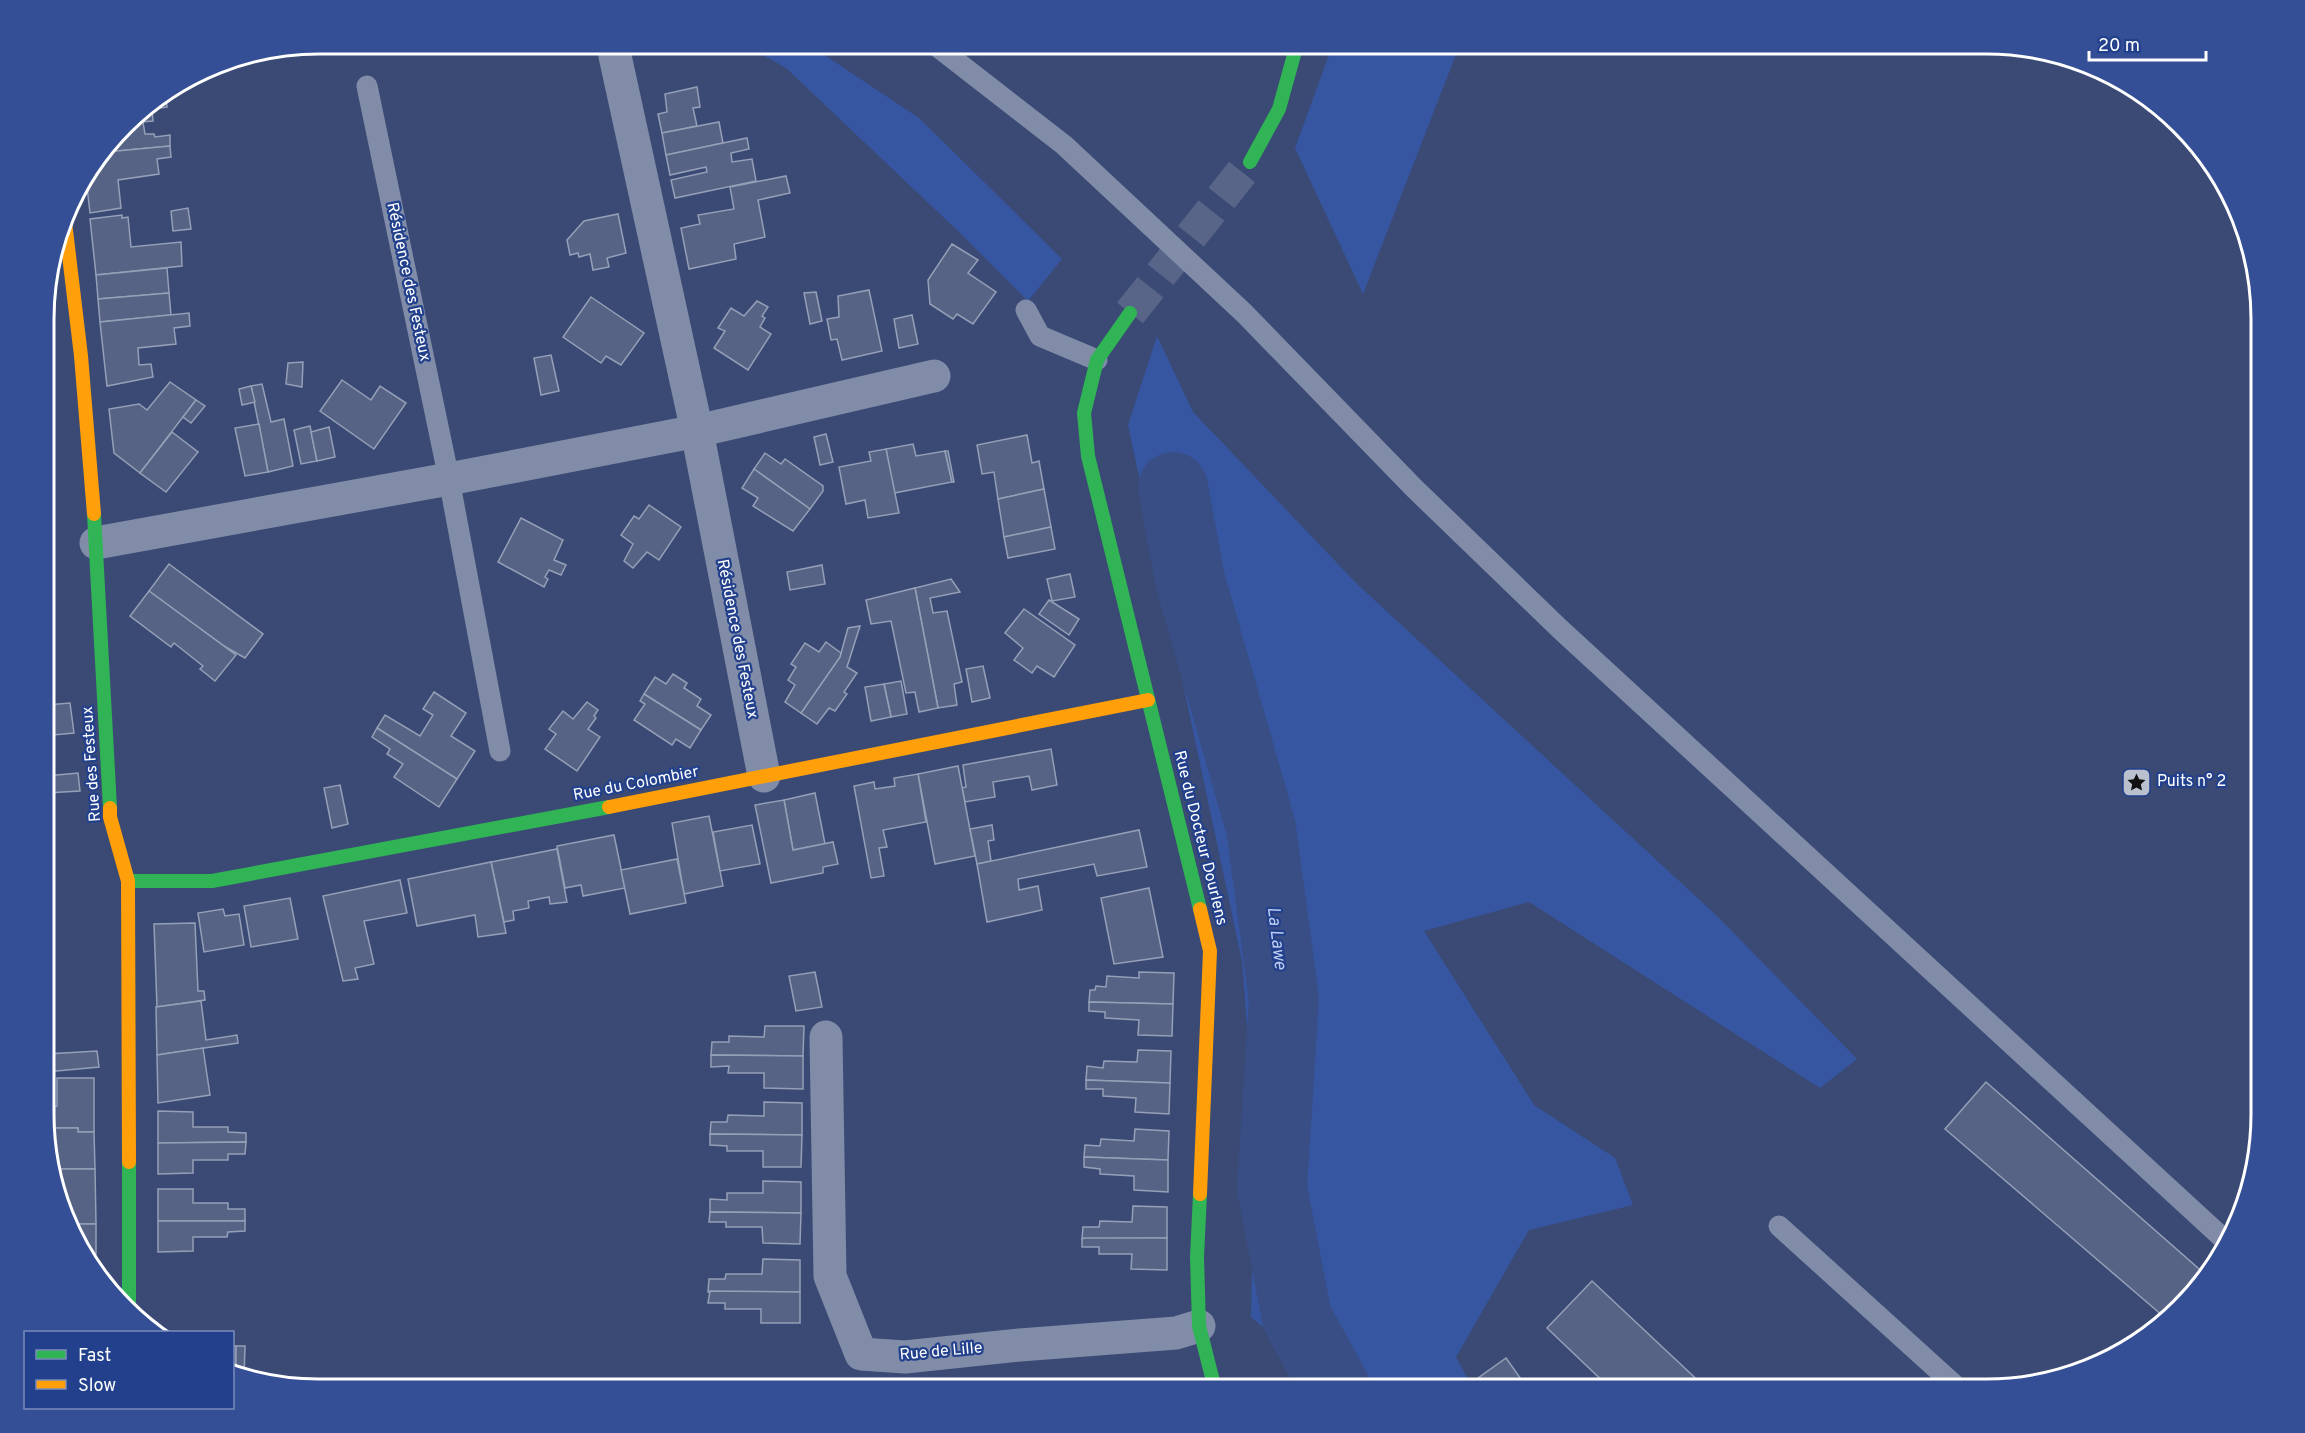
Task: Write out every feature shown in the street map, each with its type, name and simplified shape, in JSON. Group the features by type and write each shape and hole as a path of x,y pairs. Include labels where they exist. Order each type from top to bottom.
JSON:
{"street":[{"path":"1250,162 1279,110 1294,54"},
{"name":"Résidence des Festeux","path":"615,56 697,430 764,776"},
{"name":"Rue des Festeux","path":"66,240 81,356 96,543 111,817 128,881 129,1298"},
{"name":"Rue du Docteur Dourlens","path":"1130,313 1097,360 1084,413 1088,456 1210,951 1197,1257 1199,1326 1212,1379"},
{"path":"96,543 449,479 697,430 934,376"},
{"name":"Rue du Colombier","path":"128,881 212,881 512,826 1148,700"},
{"name":"Rue de Lille","path":"826,1037 830,1276 861,1354 905,1357 1020,1345 1176,1333 1199,1326"}],"lane":[{"path":"947,54 1064,145 1244,313 1414,488 1560,629 2221,1236"},
{"name":"Résidence des Festeux","path":"368,86 449,479 500,751"},
{"path":"1026,310 1040,336 1097,360"},
{"path":"1779,1226 1948,1379"}],"shaded area":[{"path":"761,54 823,54 919,118 1062,259 1028,301 958,231 786,68"},
{"path":"1329,54 1456,54 1363,294 1295,148"},
{"path":"1157,336 1193,412 1357,584 1716,915 1857,1059 1820,1088 1529,902 1424,931 1534,1105 1615,1158 1633,1205 1529,1230 1456,1357 1468,1379 1325,1379 1251,1317 1255,1130 1242,961 1128,425"}],"building":[{"path":"697,87 700,107 693,108 697,126 662,133 658,114 667,112 665,94"},
{"path":"152,113 153,121 142,122"},
{"path":"142,122 145,134 154,134 155,137 170,135 170,146 114,151 120,144"},
{"path":"719,122 723,143 666,155 662,133"},
{"path":"747,138 749,149 731,153 732,162 752,159 756,181 675,198 671,180 707,172 706,167 670,175 666,155"},
{"path":"170,146 171,157 157,159 159,174 118,180 121,208 90,213 87,191 114,151"},
{"path":"786,176 790,193 758,200 765,237 734,244 736,259 689,269 681,228 700,224 698,215 734,209 730,187"},
{"path":"188,208 191,229 173,231 171,211"},
{"path":"618,214 626,253 607,258 609,267 593,270 590,254 579,257 578,253 570,255 567,240 584,221"},
{"path":"122,215 122,218 128,217 131,247 181,242 182,266 96,275 90,219"},
{"path":"952,244 978,260 968,273 996,292 973,324 957,314 953,319 930,304 928,280"},
{"path":"167,268 169,293 98,299 96,275"},
{"path":"869,290 882,351 842,360 837,339 831,340 827,319 839,317 838,296"},
{"path":"816,292 822,321 810,324 804,293"},
{"path":"169,293 171,315 100,322 98,299"},
{"path":"591,297 644,333 621,365 606,356 601,363 563,337"},
{"path":"757,301 768,307 762,316 765,318 760,327 771,334 748,370 714,348 725,331 718,328 731,308 744,316"},
{"path":"189,313 190,326 174,328 176,344 138,348 139,365 151,364 153,377 107,386 100,322"},
{"path":"912,315 918,344 899,348 894,319"},
{"path":"551,355 559,391 541,395 534,358"},
{"path":"303,362 302,387 286,384 288,363"},
{"path":"342,380 371,400 380,386 406,403 374,449 320,411"},
{"path":"170,382 196,400 140,473 114,453 109,409 139,404 147,410"},
{"path":"262,384 271,422 284,419 293,466 268,472 251,386"},
{"path":"251,386 255,402 242,405 239,389"},
{"path":"196,400 205,406 191,423 183,417"},
{"path":"259,424 268,472 245,476 235,428"},
{"path":"310,426 317,461 301,464 294,430"},
{"path":"329,427 335,457 317,461 311,432"},
{"path":"172,432 198,452 166,492 140,473"},
{"path":"826,434 833,462 820,465 814,437"},
{"path":"1027,435 1032,463 1039,461 1044,489 998,499 994,472 982,474 977,445"},
{"path":"913,444 916,456 945,451 952,482 894,493 886,449"},
{"path":"886,449 899,513 868,518 865,500 846,504 839,467 871,461 869,452"},
{"path":"945,451 948,451 954,482 952,482"},
{"path":"765,453 781,464 785,459 823,486 823,491 810,509 754,469"},
{"path":"754,469 810,509 793,531 753,506 758,498 742,488"},
{"path":"1044,489 1051,527 1004,537 998,499"},
{"path":"649,505 681,527 659,560 647,552 633,568 624,561 633,544 621,535 634,516 639,519"},
{"path":"521,518 563,540 554,560 566,565 561,575 549,570 545,577 548,579 544,587 498,562"},
{"path":"1051,527 1055,549 1008,558 1004,537"},
{"path":"169,564 263,634 245,658 224,646 149,591"},
{"path":"822,565 825,584 790,590 787,572"},
{"path":"1070,574 1075,597 1052,601 1047,579"},
{"path":"951,579 960,592 930,598 933,613 947,611 962,682 954,684 957,705 938,708 915,588"},
{"path":"915,588 938,708 919,712 915,692 906,693 891,621 871,624 866,600"},
{"path":"149,591 236,655 215,681 200,669 203,666 174,643 171,647 130,616"},
{"path":"1049,600 1079,619 1069,635 1039,614"},
{"path":"1024,609 1075,645 1054,677 1037,666 1032,673 1014,660 1023,648 1005,633"},
{"path":"860,626 847,667 857,673 844,692 847,694 835,711 829,708 817,724 801,713 840,657 848,628"},
{"path":"826,642 841,653 840,657 801,713 785,702 795,685 788,680 796,667 791,664 805,643 819,652"},
{"path":"983,666 990,698 972,702 966,669"},
{"path":"673,674 687,683 684,688 701,699 697,706 711,715 701,730 644,694 655,677 666,684"},
{"path":"901,681 907,714 891,717 884,684"},
{"path":"884,684 891,717 871,721 865,687"},
{"path":"434,692 466,713 451,736 475,751 457,779 377,728 385,715 420,736 433,715 423,709"},
{"path":"644,694 701,730 690,748 676,739 672,745 634,720 645,704 640,701"},
{"path":"587,702 598,710 594,716 596,718 588,729 600,737 577,771 545,749 556,734 549,729 563,711 573,719"},
{"path":"70,703 74,733 54,735 54,704"},
{"path":"377,728 457,779 439,807 394,777 403,764 387,754 390,749 372,737"},
{"path":"1051,749 1057,785 1032,790 1029,776 993,782 995,797 965,802 962,788 966,787 963,765"},
{"path":"958,766 975,856 935,864 918,774"},
{"path":"78,773 80,791 54,793 54,775"},
{"path":"918,774 926,822 883,830 887,847 879,848 884,876 871,878 854,786 874,782 875,789 895,786 894,778"},
{"path":"340,785 348,824 332,828 324,788"},
{"path":"815,793 825,844 793,850 784,800"},
{"path":"784,800 793,850 833,842 838,864 823,867 823,873 771,883 755,805"},
{"path":"709,816 723,886 684,894 672,823"},
{"path":"752,825 760,864 720,871 713,832"},
{"path":"992,825 994,840 988,841 991,861 977,864 970,829"},
{"path":"1139,830 1147,867 1097,876 1094,864 1018,879 1019,890 1038,886 1042,910 987,922 977,864"},
{"path":"614,835 625,888 583,896 581,885 565,888 557,846"},
{"path":"557,849 567,902 550,904 549,897 528,901 529,908 513,911 514,920 504,922 491,862"},
{"path":"677,859 686,903 630,914 621,870"},
{"path":"491,862 506,933 478,937 475,915 417,926 408,879"},
{"path":"400,880 407,913 364,921 374,964 355,968 358,979 343,981 323,896"},
{"path":"1149,888 1163,957 1114,964 1101,898"},
{"path":"290,898 298,939 251,947 244,906"},
{"path":"223,909 225,916 239,914 244,945 204,952 198,913"},
{"path":"195,923 198,991 204,991 205,1000 157,1007 154,924"},
{"path":"815,972 822,1007 796,1011 789,976"},
{"path":"1139,972 1174,973 1173,1004 1089,1002 1090,990 1095,990 1096,986 1106,987 1107,976 1139,978"},
{"path":"201,1001 206,1040 237,1035 238,1043 157,1055 156,1007"},
{"path":"1089,1002 1173,1004 1172,1036 1138,1035 1139,1020 1105,1018 1105,1012 1089,1011"},
{"path":"765,1026 804,1026 803,1056 711,1055 712,1042 729,1042 729,1036 764,1037"},
{"path":"203,1048 210,1095 158,1103 157,1055"},
{"path":"1138,1050 1171,1051 1170,1083 1086,1080 1087,1066 1103,1068 1104,1061 1137,1062"},
{"path":"97,1051 99,1067 54,1071 54,1054"},
{"path":"711,1055 803,1056 803,1089 764,1088 764,1073 728,1073 729,1066 711,1067"},
{"path":"57,1078 94,1078 94,1132 78,1132 78,1128 55,1128 54,1106 57,1106"},
{"path":"1086,1080 1170,1083 1169,1114 1135,1112 1136,1098 1103,1096 1103,1089 1086,1089"},
{"path":"1986,1082 2200,1270 2185,1289 2160,1314 1945,1129"},
{"path":"764,1102 802,1103 802,1135 710,1134 711,1122 727,1122 728,1115 764,1116"},
{"path":"158,1111 193,1112 193,1127 228,1127 228,1132 246,1133 246,1142 158,1143"},
{"path":"55,1128 78,1128 78,1132 94,1132 95,1169 60,1169"},
{"path":"1135,1129 1169,1131 1168,1160 1084,1157 1085,1145 1100,1146 1101,1139 1134,1141"},
{"path":"710,1134 802,1135 801,1167 763,1167 763,1151 727,1151 727,1146 710,1145"},
{"path":"246,1142 245,1154 228,1154 228,1160 193,1160 193,1173 158,1174 158,1143"},
{"path":"1084,1157 1168,1160 1168,1192 1134,1190 1134,1176 1100,1174 1100,1169 1084,1167"},
{"path":"60,1169 95,1169 96,1224 78,1224"},
{"path":"763,1181 801,1182 801,1213 710,1212 710,1199 727,1200 727,1193 763,1193"},
{"path":"158,1189 193,1189 193,1203 228,1203 228,1209 245,1209 245,1221 158,1221"},
{"path":"1133,1206 1167,1207 1167,1238 1082,1239 1083,1227 1099,1227 1100,1221 1132,1222"},
{"path":"710,1212 801,1213 800,1244 763,1243 762,1227 726,1227 726,1222 709,1222"},
{"path":"158,1221 245,1221 245,1231 228,1232 227,1237 193,1237 193,1251 158,1252"},
{"path":"78,1224 96,1224 96,1254 90,1247"},
{"path":"1084,1238 1167,1238 1167,1270 1131,1269 1132,1254 1099,1254 1099,1247 1082,1247"},
{"path":"763,1259 800,1260 800,1292 708,1292 709,1279 725,1279 726,1274 762,1274"},
{"path":"1592,1281 1696,1379 1601,1379 1547,1328"},
{"path":"710,1291 800,1292 800,1323 761,1323 761,1309 725,1309 725,1303 708,1303"},
{"path":"234,1346 236,1346 236,1366 234,1365"},
{"path":"236,1346 245,1346 244,1368 236,1366"},
{"path":"1506,1358 1521,1379 1477,1379"}],"waterway":[{"name":"La Lawe","path":"1173,487 1190,580 1261,828 1284,999 1272,1188 1297,1318 1331,1379"}],"tunnel":[{"path":"1130,313 1250,162"}],"traffic: fast":[{"path":"1250,162 1279,109 1294,54"},
{"path":"1130,313 1097,360 1084,413 1088,456 1200,909"},
{"path":"94,514 110,808"},
{"path":"128,881 212,881 609,807"},
{"path":"129,1162 129,1298"},
{"path":"1200,1194 1197,1257 1199,1326 1212,1379"}],"traffic: slow":[{"path":"67,238 81,356 94,514"},
{"path":"609,807 1148,700"},
{"path":"110,808 110,817 128,881 129,1162"},
{"path":"1200,909 1210,951 1200,1194"}],"place":[{"name":"Puits n° 2","path":"2136,782"}]}
